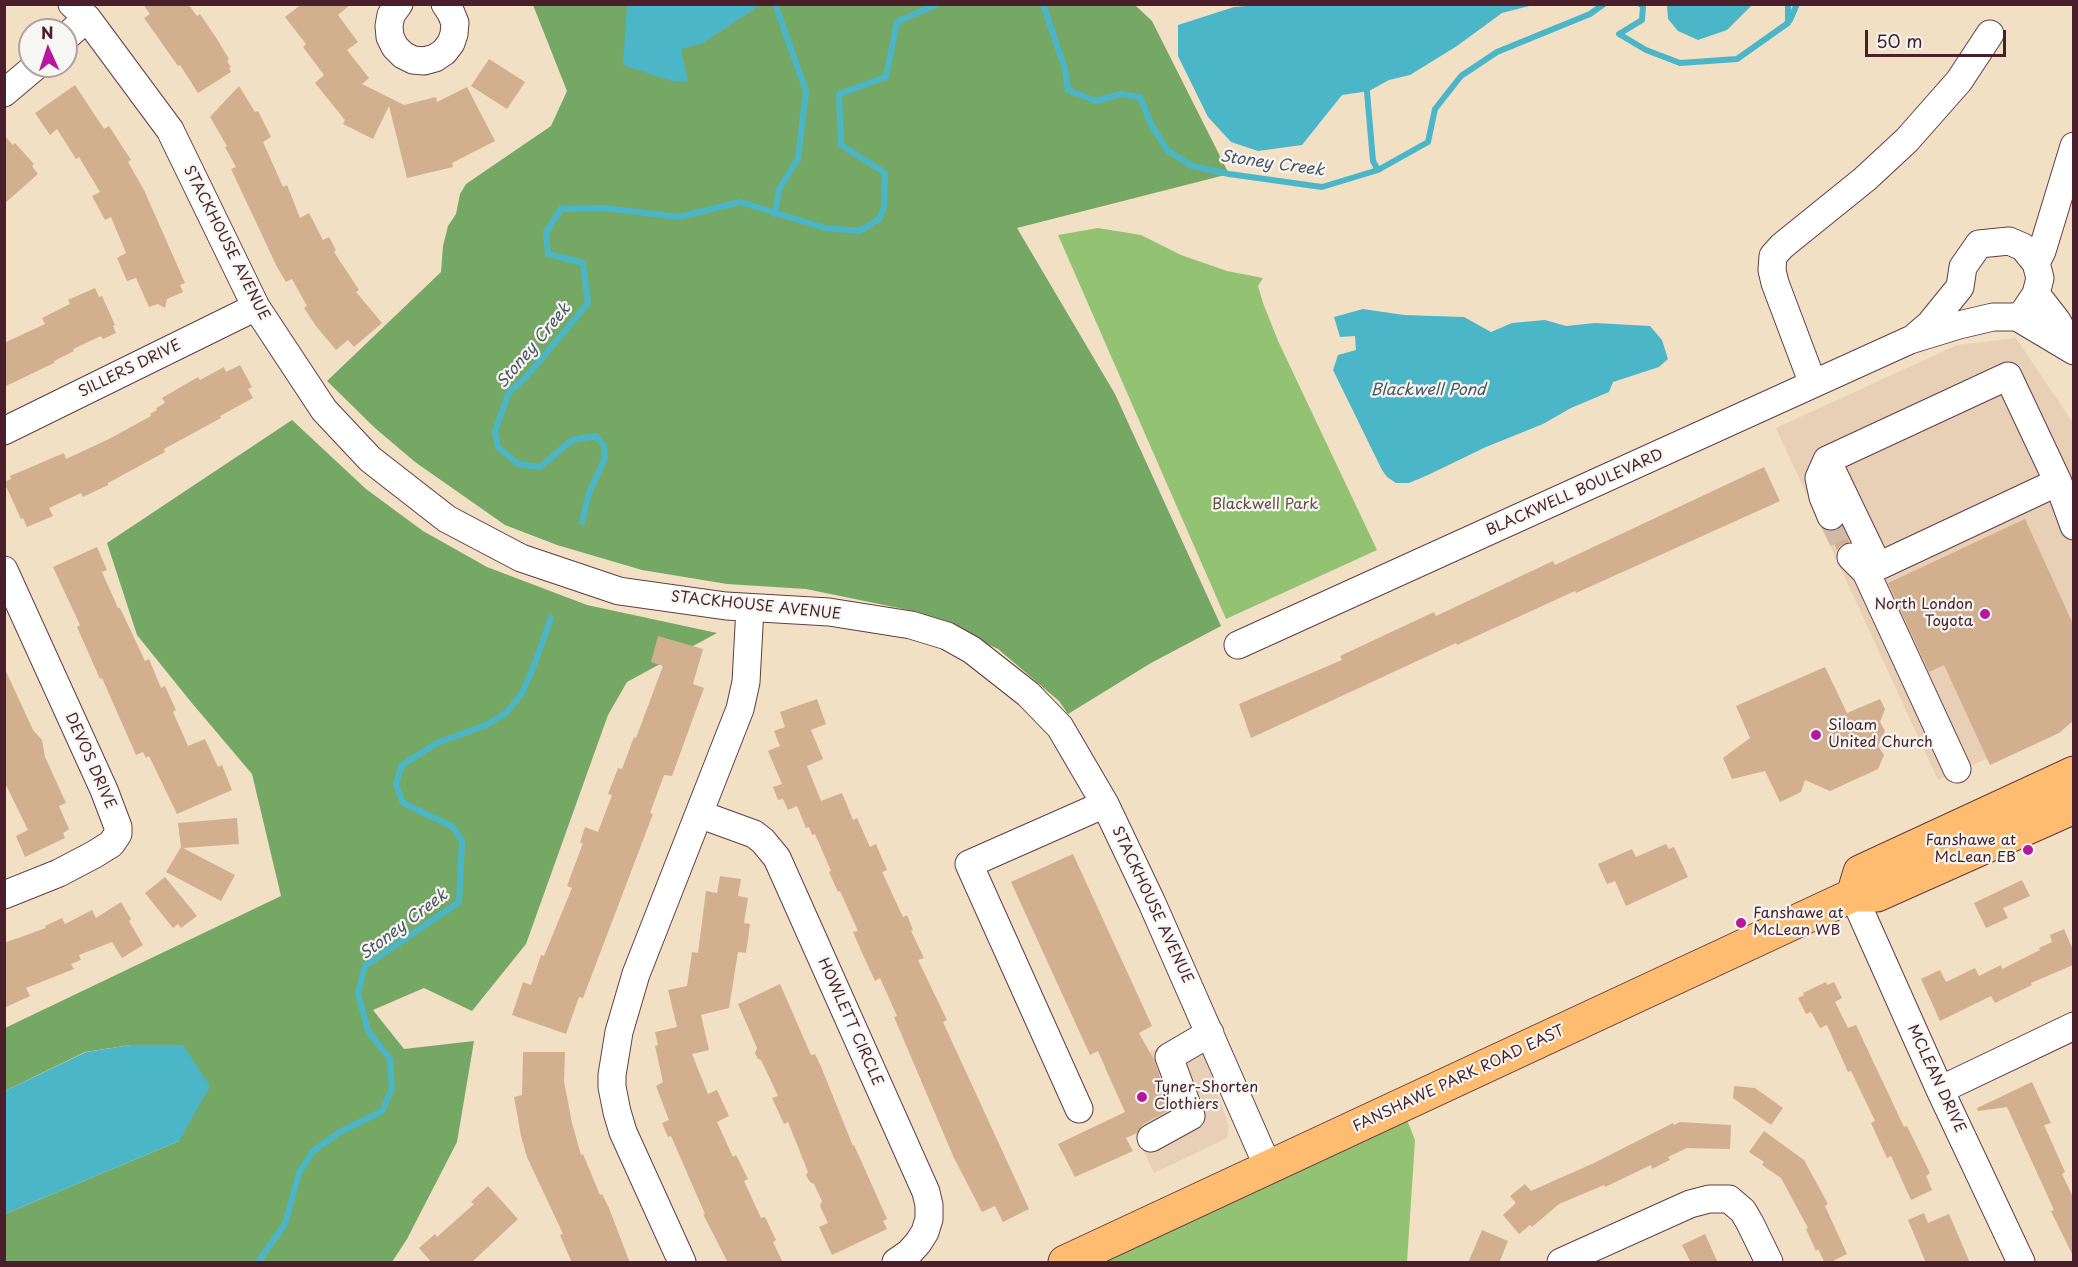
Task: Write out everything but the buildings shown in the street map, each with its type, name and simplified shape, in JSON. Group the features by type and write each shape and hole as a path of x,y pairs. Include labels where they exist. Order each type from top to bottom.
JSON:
{"main road":[{"path":"1853,895 1860,872 2073,773"},
{"name":"FANSHAWE PARK ROAD EAST","path":"1065,1263 1853,895 1877,895 2073,807"}],"street":[{"path":"397,5 391,15 390,37 395,47 403,55 413,60 424,61 435,58 451,44 454,23 445,4"},
{"name":"STACKHOUSE AVENUE","path":"79,11 170,130 256,307 324,410 370,459 447,519 521,558 620,591 750,608 829,612 911,626 947,636 972,650 1028,694 1060,727 1105,804 1152,903 1268,1167"},
{"path":"1813,384 1775,283 1772,270 1773,256 1782,246 1865,179 1906,140 1959,81 1990,34"},
{"path":"4,93 22,78"},
{"path":"2036,263 2073,146"},
{"name":"BLACKWELL BOULEVARD","path":"1910,340 1930,324 1960,288 1962,267 1979,244 2009,241 2051,216"},
{"path":"2005,317 2024,312 2037,294 2040,278 2036,263 2023,247 2009,241"},
{"path":"1960,288 1970,305 2005,317 2073,351"},
{"path":"2037,294 2057,321 2073,351"},
{"name":"SILLERS DRIVE","path":"4,431 256,307"},
{"name":"BLACKWELL BOULEVARD","path":"1238,645 1910,340 1959,325 2005,317"},
{"path":"1831,516 1822,497 1819,478 1827,460 2008,376 2058,482 2073,526"},
{"path":"1827,460 1865,565 1957,769"},
{"path":"1865,565 2058,482"},
{"name":"DEVOS DRIVE","path":"4,570 99,780 118,827 118,834 111,844 95,854 59,873 4,895"},
{"path":"682,1263 623,1132 617,1112 612,1075 624,1010 636,974 740,710 746,682 750,608"},
{"path":"1080,1109 969,864 1105,804"},
{"name":"HOWLETT CIRCLE","path":"699,814 754,834 777,858 926,1192 929,1212 925,1232 914,1248 896,1263"},
{"name":"MCLEAN DRIVE","path":"1853,895 1940,1090 2021,1263"},
{"path":"1940,1090 2073,1026"},
{"path":"1150,1138 1191,1116 1169,1057 1210,1033"},
{"path":"1560,1263 1690,1204 1709,1199 1729,1199 1743,1211 1769,1263"}],"shaded area":[{"path":"2016,338 2073,423 2073,721 1938,780 1776,428 1957,345"},
{"path":"1197,1034 1229,1127 1227,1138 1154,1173 1105,1069"}],"green space":[{"path":"533,5 1135,5 1152,21 1229,174 1017,228 1115,394 1221,626 1151,663 1068,714 1059,701 998,649 918,612 806,589 727,584 642,570 557,545 505,525 415,462 375,428 327,381 441,272 443,246 448,226 456,214 460,194 466,184 551,126 567,91"},
{"name":"Blackwell Park","path":"1098,228 1141,235 1181,255 1227,271 1263,278 1258,286 1279,343 1377,550 1226,619 1058,235"},
{"path":"292,420 366,489 423,531 487,567 587,605 717,633 627,682 608,715 526,944 472,1011 424,988 373,1010 404,1049 474,1041 457,1142 407,1239 392,1262 5,1262 5,1214 179,1141 183,1045 131,1045 85,1052 5,1091 5,1028 281,896 252,774 137,635 107,543"},
{"path":"1407,1120 1415,1140 1407,1262 1102,1262"}],"water":[{"path":"627,4 760,5 703,43 681,49 688,82 672,81 623,65"},
{"path":"1667,4 1752,5 1727,30 1698,40 1678,31 1668,19"},
{"path":"1258,5 1533,5 1502,13 1457,46 1410,75 1389,80 1369,91 1342,95 1302,145 1258,151 1231,142 1208,117 1178,56 1178,25 1234,7"},
{"name":"Blackwell Pond","path":"1363,309 1404,315 1464,317 1491,332 1512,323 1545,320 1566,326 1595,323 1650,326 1662,340 1668,359 1659,367 1613,382 1609,392 1571,408 1543,424 1486,447 1409,483 1396,483 1382,470 1333,370 1338,355 1356,350 1355,336 1340,337 1334,317"},
{"path":"131,1045 183,1045 210,1086 179,1141 5,1214 5,1091 86,1052"}],"waterway":[{"path":"775,4 806,91 798,159 779,189 775,214"},
{"name":"Stoney Creek","path":"582,522 589,493 605,458 604,446 596,436 572,440 540,467 518,464 498,447 495,431 509,392 527,376 588,303 583,263 548,254 546,232 561,209 605,208 679,217 740,202 825,228 860,231 880,218 884,207 885,173 841,145 839,94 886,77 897,22 937,4"},
{"name":"Stoney Creek","path":"1043,4 1065,69 1068,90 1096,101 1120,94 1140,97 1151,124 1167,150 1192,166 1229,174 1322,187 1378,170 1428,142 1435,109 1461,76 1497,52 1590,14 1604,4"},
{"name":"Stoney Creek","path":"1640,4 1643,6 1642,20 1619,34 1646,50 1680,63 1737,59 1788,23 1788,4"},
{"path":"1790,20 1797,4"},
{"path":"1367,92 1373,161 1378,170"},
{"name":"Stoney Creek","path":"258,1262 285,1224 299,1173 313,1151 340,1132 382,1111 392,1089 390,1059 368,1031 358,993 365,966 459,902 462,841 453,827 403,803 396,784 402,765 437,743 486,725 506,713 522,693 551,618"}],"tunnel":[{"path":"1831,516 1851,557"}],"place":[{"name":"North London Toyota","path":"1985,614"},
{"name":"Siloam United Church","path":"1816,735"},
{"name":"Fanshawe at McLean EB","path":"2028,850"},
{"name":"Fanshawe at McLean WB","path":"1741,923"},
{"name":"Tyner-Shorten Clothiers","path":"1142,1097"}]}
